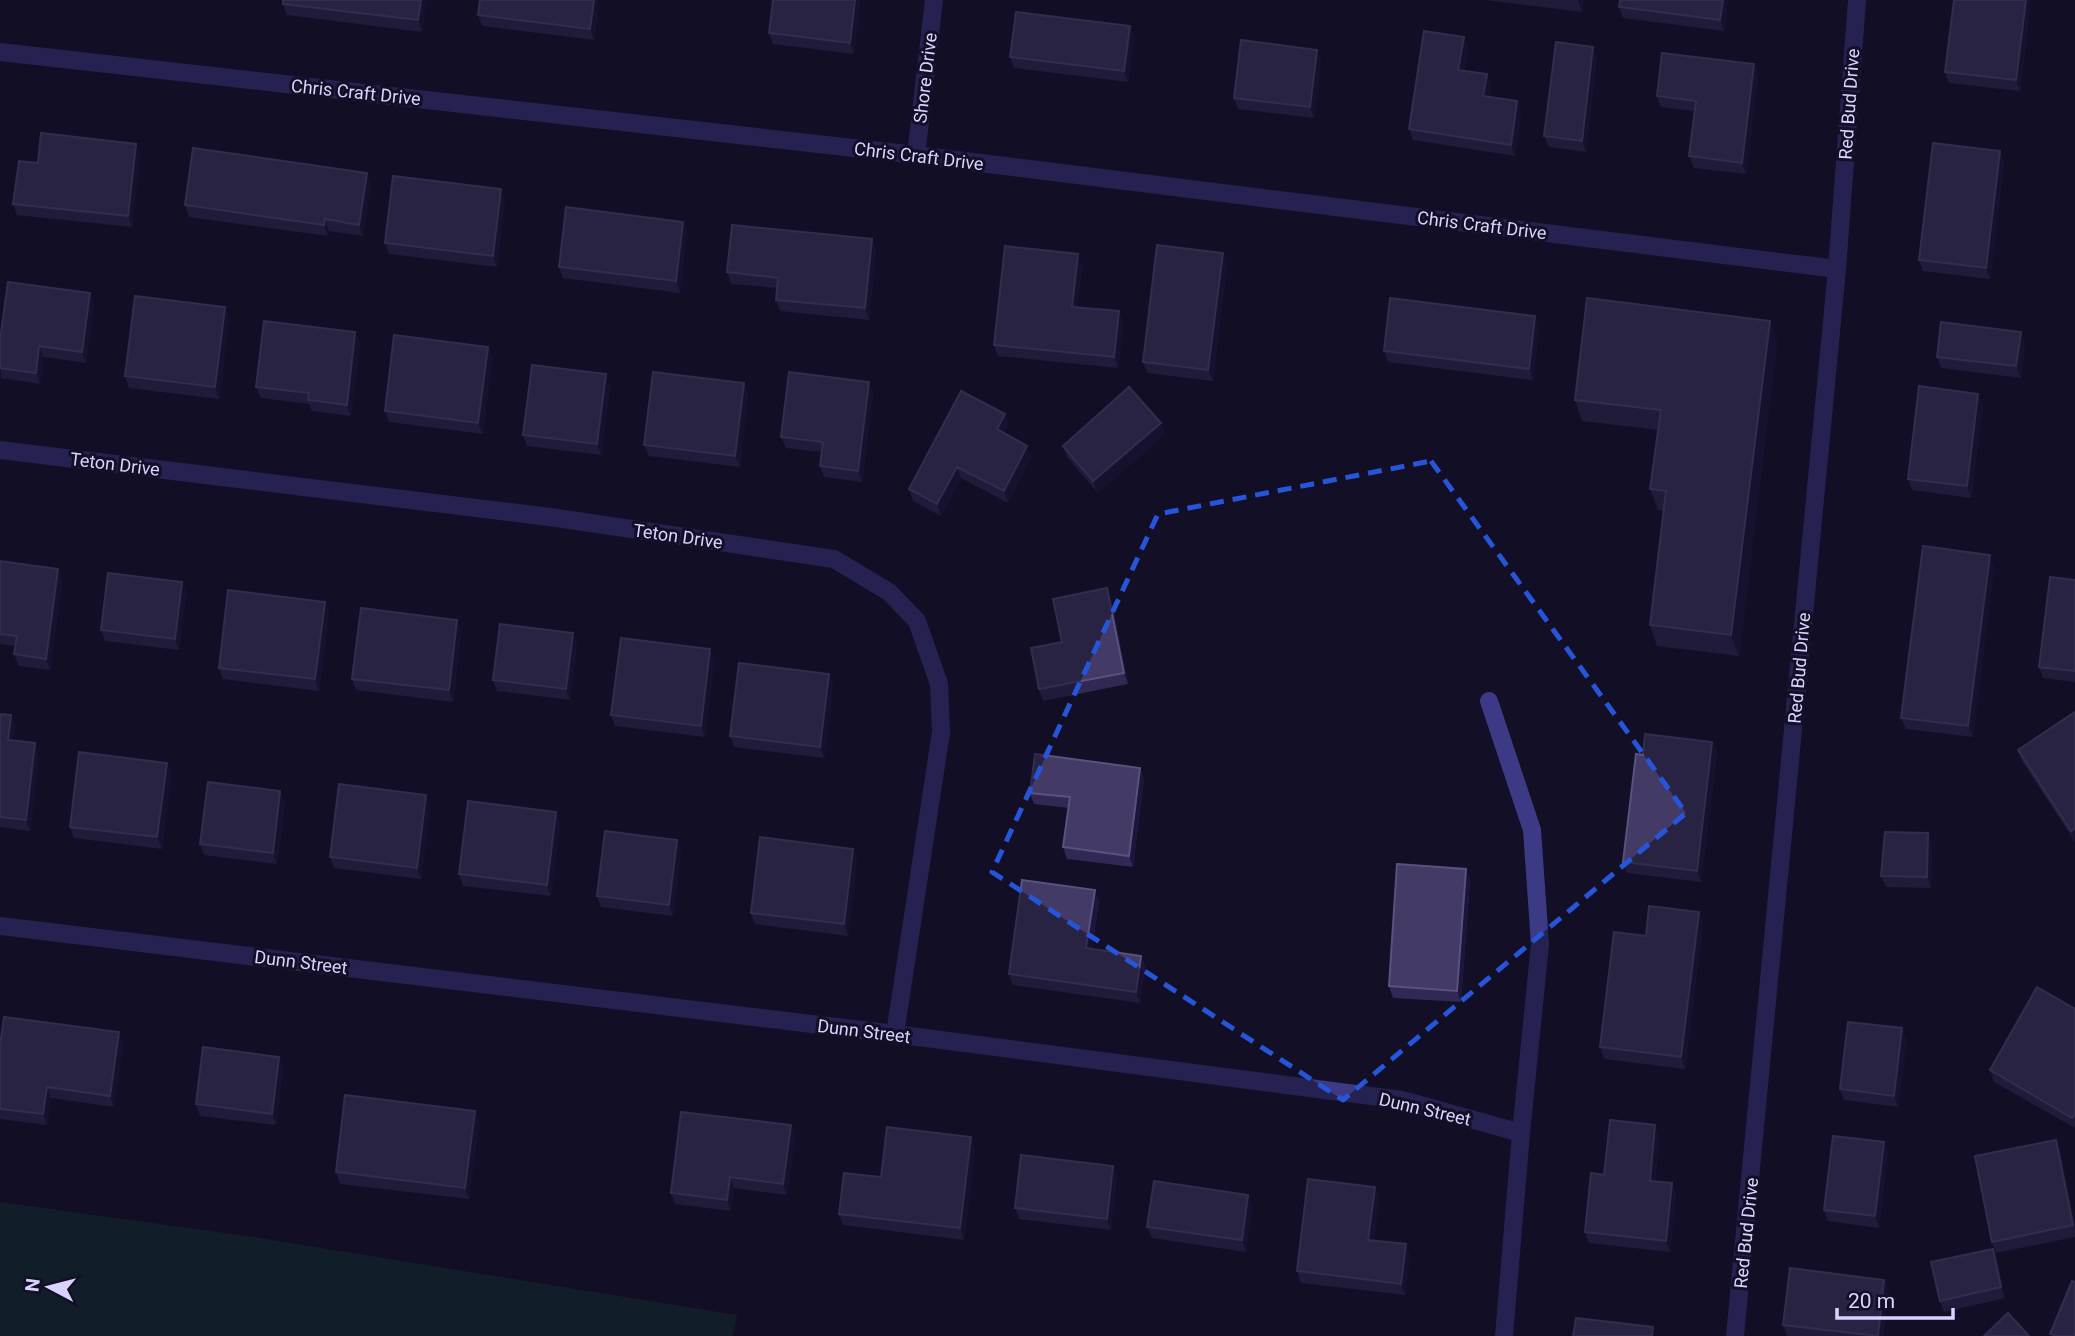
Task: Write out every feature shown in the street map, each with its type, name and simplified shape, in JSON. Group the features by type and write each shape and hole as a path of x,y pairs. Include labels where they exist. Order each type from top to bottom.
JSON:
{"street":[{"name":"Shore Drive","path":"916,155 934,0"},
{"name":"Red Bud Drive","path":"1735,1336 1837,269 1857,0"},
{"name":"Chris Craft Drive","path":"0,52 916,155 1837,269"},
{"name":"Teton Drive","path":"0,450 550,517 834,559 889,592 917,621 939,684 941,732 895,1034"},
{"path":"1489,701 1532,830 1540,944 1504,1336"},
{"name":"Dunn Street","path":"0,926 895,1034 1402,1100 1521,1133"}],"highlighted area":[{"path":"1431,461 1686,813 1343,1100 992,872 1158,514"}],"green space":[{"path":"0,1202 246,1236 737,1315 733,1336 0,1336"}],"building":[{"path":"283,0 421,0 418,20 283,4"},
{"path":"480,0 594,0 590,29 478,15"},
{"path":"773,0 855,0 850,43 769,33"},
{"path":"1620,0 1723,0 1720,20 1619,7"},
{"path":"1954,0 2026,0 2016,80 1945,72"},
{"path":"1016,12 1130,26 1124,71 1010,57"},
{"path":"1424,31 1464,37 1458,70 1487,74 1483,96 1517,101 1511,145 1409,129"},
{"path":"1241,40 1317,50 1310,107 1234,98"},
{"path":"1556,42 1593,47 1582,141 1544,136"},
{"path":"1662,53 1754,64 1742,163 1689,156 1696,101 1657,96"},
{"path":"41,133 136,144 128,216 13,204 19,161 38,163"},
{"path":"1933,143 2000,151 1986,268 1919,260"},
{"path":"193,148 367,173 359,225 325,219 324,225 185,205"},
{"path":"393,176 501,189 493,256 385,243"},
{"path":"566,207 683,222 676,281 559,267"},
{"path":"732,225 872,239 865,308 776,300 778,278 727,272"},
{"path":"1157,245 1223,253 1208,370 1143,362"},
{"path":"1005,246 1078,254 1072,307 1119,311 1114,357 994,345"},
{"path":"8,282 90,293 82,352 39,346 36,373 0,368 0,340"},
{"path":"135,296 225,307 215,387 125,376"},
{"path":"1390,298 1535,316 1529,369 1384,351"},
{"path":"1587,298 1770,321 1731,635 1650,625 1666,491 1650,489 1661,410 1575,400"},
{"path":"264,321 355,332 347,405 308,400 309,393 256,387"},
{"path":"1941,322 2021,332 2016,366 1937,357"},
{"path":"394,335 488,347 478,423 385,411"},
{"path":"532,365 606,374 597,444 523,435"},
{"path":"653,372 744,383 735,456 644,445"},
{"path":"789,372 869,382 858,471 820,466 823,442 781,437"},
{"path":"1919,386 1978,394 1967,486 1908,479"},
{"path":"1129,387 1161,423 1093,481 1063,446"},
{"path":"961,391 1005,414 997,429 1027,446 1004,491 957,467 937,504 909,489"},
{"path":"1923,546 1990,555 1968,726 1901,718"},
{"path":"0,561 58,569 46,659 14,654 17,636 0,634"},
{"path":"108,573 182,582 175,639 101,630"},
{"path":"2050,577 2075,580 2075,671 2039,667"},
{"path":"1107,588 1124,673 1039,689 1031,648 1062,642 1053,599"},
{"path":"228,590 325,602 315,679 219,668"},
{"path":"361,608 457,620 449,690 352,679"},
{"path":"500,624 573,633 566,689 493,680"},
{"path":"621,638 710,649 701,726 611,715"},
{"path":"739,663 829,674 820,747 730,736"},
{"path":"2075,712 2075,829 2071,831 2018,750"},
{"path":"0,714 11,715 8,740 35,743 26,820 0,817"},
{"path":"1645,734 1712,742 1697,871 1623,862 1636,754 1643,755"},
{"path":"79,752 167,763 157,837 70,827"},
{"path":"1035,754 1140,768 1129,856 1063,847 1070,797 1030,793"},
{"path":"208,782 280,791 273,853 200,844"},
{"path":"339,784 426,795 417,868 330,857"},
{"path":"468,801 556,812 547,885 459,874"},
{"path":"605,831 677,840 669,905 597,896"},
{"path":"1885,832 1928,833 1927,877 1881,876"},
{"path":"760,837 853,849 844,924 751,913"},
{"path":"1397,864 1466,869 1457,991 1389,986"},
{"path":"1022,880 1095,890 1086,948 1141,956 1136,992 1009,974"},
{"path":"1649,906 1699,912 1681,1057 1600,1047 1614,932 1646,936"},
{"path":"2037,987 2075,1009 2075,1113 2072,1118 1990,1070"},
{"path":"4,1017 119,1032 110,1096 47,1087 43,1114 0,1109 0,1046"},
{"path":"1848,1022 1902,1028 1894,1096 1840,1089"},
{"path":"203,1047 279,1057 272,1114 196,1104"},
{"path":"345,1095 475,1111 465,1188 336,1172"},
{"path":"681,1112 791,1125 783,1184 730,1177 727,1200 671,1193"},
{"path":"1610,1120 1655,1125 1650,1181 1672,1183 1666,1241 1585,1232 1591,1173 1604,1175"},
{"path":"887,1127 971,1137 960,1228 839,1214 844,1173 881,1177"},
{"path":"1833,1136 1884,1142 1875,1216 1824,1210"},
{"path":"2056,1140 2073,1225 1992,1242 1975,1156"},
{"path":"1021,1155 1113,1166 1107,1219 1015,1208"},
{"path":"1308,1179 1375,1187 1368,1240 1406,1244 1401,1284 1297,1271"},
{"path":"1154,1181 1248,1195 1242,1240 1147,1227"},
{"path":"1993,1249 2001,1287 1940,1301 1931,1262"},
{"path":"1790,1268 1884,1280 1878,1336 1783,1325"},
{"path":"2072,1281 2075,1282 2075,1336 2050,1334"},
{"path":"2008,1313 2029,1336 1984,1336"},
{"path":"1576,1318 1653,1327 1652,1336 1573,1336"}]}
